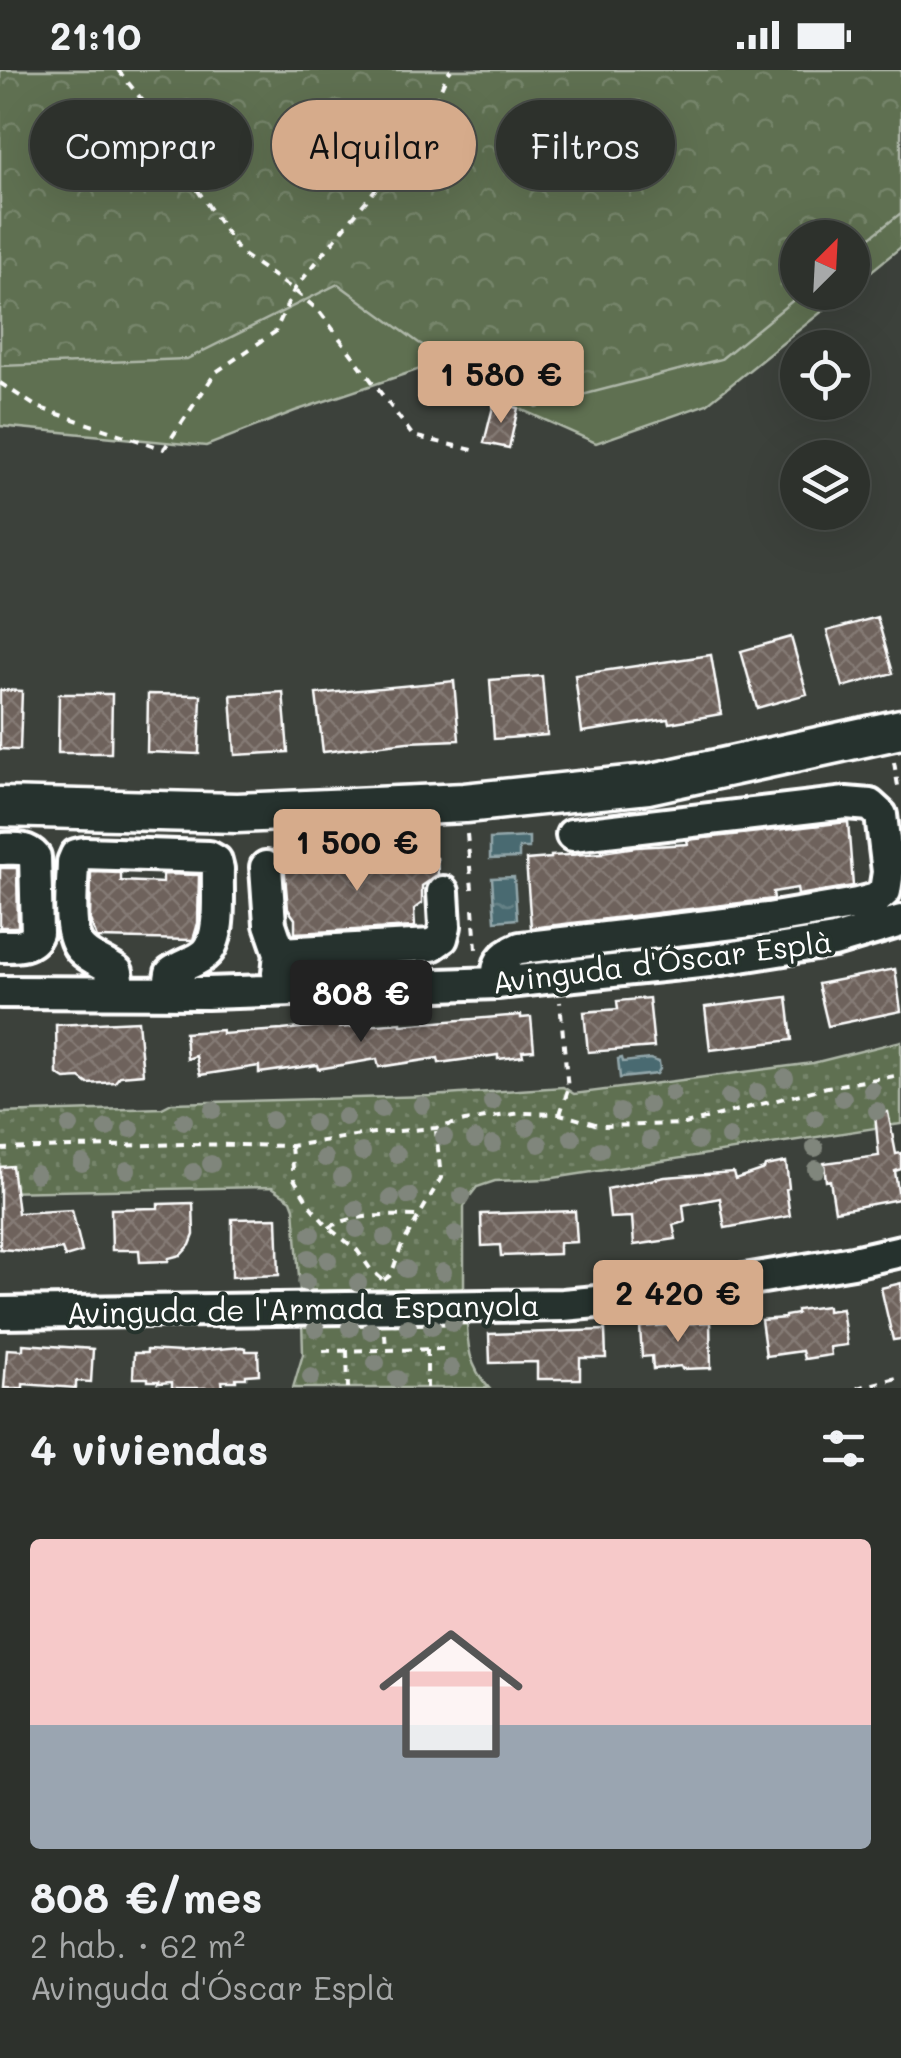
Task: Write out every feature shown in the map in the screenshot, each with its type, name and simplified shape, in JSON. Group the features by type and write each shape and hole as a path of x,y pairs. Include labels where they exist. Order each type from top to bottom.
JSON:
{"main road":[{"path":"0,807 237,813 464,802 648,784 896,731"}],"street":[{"path":"498,983 499,961 504,954 520,948 858,904 885,890 888,872 880,815 870,806 846,803 572,835"},
{"path":"0,848 22,849 34,857 37,933 28,944 0,946"},
{"path":"120,992 116,972 85,953 72,932 73,862 84,852 209,857 216,861 216,935 208,951 171,974 168,992"},
{"path":"266,866 270,924 280,953 279,991"},
{"path":"280,953 432,946 442,938 445,926 443,892"},
{"name":"Avinguda d'Óscar Esplà","path":"14,992 279,991 498,983 709,961 816,944 901,921"},
{"path":"0,960 23,971 14,992"},
{"name":"Avinguda de l'Armada Espanyola","path":"0,1313 384,1294 564,1305 630,1299 853,1262 901,1250"}],"path":[{"path":"118,70 146,106 240,252 320,312 413,436 473,450"},
{"path":"0,383 38,407 164,449 216,372 276,332 294,290 420,134 451,70"},
{"path":"896,731 901,808"},
{"path":"558,978 568,1090 560,1114"},
{"path":"0,1150 186,1144 291,1146 521,1113 560,1114 602,1126 686,1124 827,1087 901,1075"},
{"path":"386,1350 384,1294 401,1247 441,1178 436,1128"},
{"path":"291,1146 294,1179 329,1228 357,1250 384,1294"},
{"path":"329,1228 355,1220 420,1216"},
{"path":"427,1349 427,1388"},
{"path":"323,1350 449,1349"},
{"path":"348,1350 348,1388"},
{"path":"857,1388 901,1377"}],"green space":[{"path":"0,70 901,70 901,247 870,272 870,220 780,220 780,310 824,310 799,330 780,330 780,345 707,404 596,443 426,367 206,446 0,426"},
{"path":"0,70 901,70 901,213 870,238 870,220 780,220 781,310 721,359 536,407 419,343 338,284 187,359 0,366"},
{"path":"901,1041 901,1124 547,1179 495,1181 477,1187 464,1207 464,1289 300,1291 294,1208 291,1200 272,1187 0,1192 0,1113 563,1087 574,1094 813,1063"},
{"path":"467,1317 470,1355 489,1388 293,1388 303,1354 302,1320"}],"water":[{"path":"529,837 529,848 519,848 519,858 490,859 490,839"},
{"path":"514,877 517,919 495,921 492,878"},
{"path":"618,1059 623,1062 650,1059 659,1062 660,1069 657,1074 620,1078"}],"building":[{"path":"494,403 518,408 509,448 484,443"},
{"path":"877,617 893,673 843,687 827,631"},
{"path":"791,637 807,694 757,708 741,651"},
{"path":"711,655 721,714 582,732 575,675"},
{"path":"542,676 547,735 494,739 490,680"},
{"path":"454,681 459,740 323,752 316,694"},
{"path":"0,690 22,691 20,750 0,749"},
{"path":"283,692 288,752 235,755 231,695"},
{"path":"59,694 112,694 111,753 58,753"},
{"path":"148,694 201,695 199,754 147,752"},
{"path":"848,822 853,886 798,895 797,888 773,892 774,899 531,928 526,860 688,844 687,840"},
{"path":"401,858 437,858 438,875 422,886 422,903 414,909 415,927 295,933 295,919 288,909 284,864 379,863"},
{"path":"0,868 17,868 18,927 0,927"},
{"path":"91,872 121,873 121,881 163,883 163,874 199,875 198,923 193,940 97,938 90,920"},
{"path":"895,969 901,1011 828,1026 818,984"},
{"path":"787,997 792,1040 710,1050 705,1007"},
{"path":"649,998 654,1047 588,1052 584,1012 618,1009 617,1001"},
{"path":"531,1017 534,1050 522,1051 523,1056 498,1059 498,1055 439,1063 438,1058 379,1067 377,1059 318,1069 317,1065 259,1073 259,1066 200,1075 196,1056 187,1059 185,1033 222,1030 222,1034 340,1024 340,1028 401,1025"},
{"path":"138,1021 143,1074 88,1084 80,1078 65,1079 57,1074 56,1025"},
{"path":"888,1112 896,1154 901,1153 901,1169 895,1171 899,1199 835,1211 824,1163 879,1156 875,1114"},
{"path":"786,1162 790,1216 725,1228 720,1198 683,1205 685,1222 673,1225 676,1239 634,1245 632,1217 610,1218 607,1189 665,1177 733,1172 735,1179"},
{"path":"12,1166 18,1213 72,1210 82,1252 65,1257 62,1249 0,1249 0,1167"},
{"path":"193,1203 194,1235 181,1255 168,1261 140,1262 139,1250 112,1250 111,1209"},
{"path":"575,1211 577,1242 559,1243 559,1254 501,1256 500,1245 482,1246 481,1214"},
{"path":"277,1218 279,1275 232,1277 232,1219"},
{"path":"901,1283 901,1339 893,1340 881,1288"},
{"path":"827,1306 827,1311 842,1309 847,1345 830,1347 831,1355 804,1359 802,1351 766,1356 761,1320 785,1318 797,1314 797,1310"},
{"path":"710,1322 711,1368 653,1369 652,1356 642,1357 640,1327"},
{"path":"605,1330 606,1358 580,1358 580,1379 537,1379 537,1362 490,1363 489,1334"},
{"path":"23,1344 93,1349 91,1382 76,1381 76,1388 23,1384 23,1388 4,1388 7,1349 23,1350"},
{"path":"242,1347 258,1351 259,1374 222,1381 223,1388 172,1388 172,1382 133,1378 134,1353"}]}
